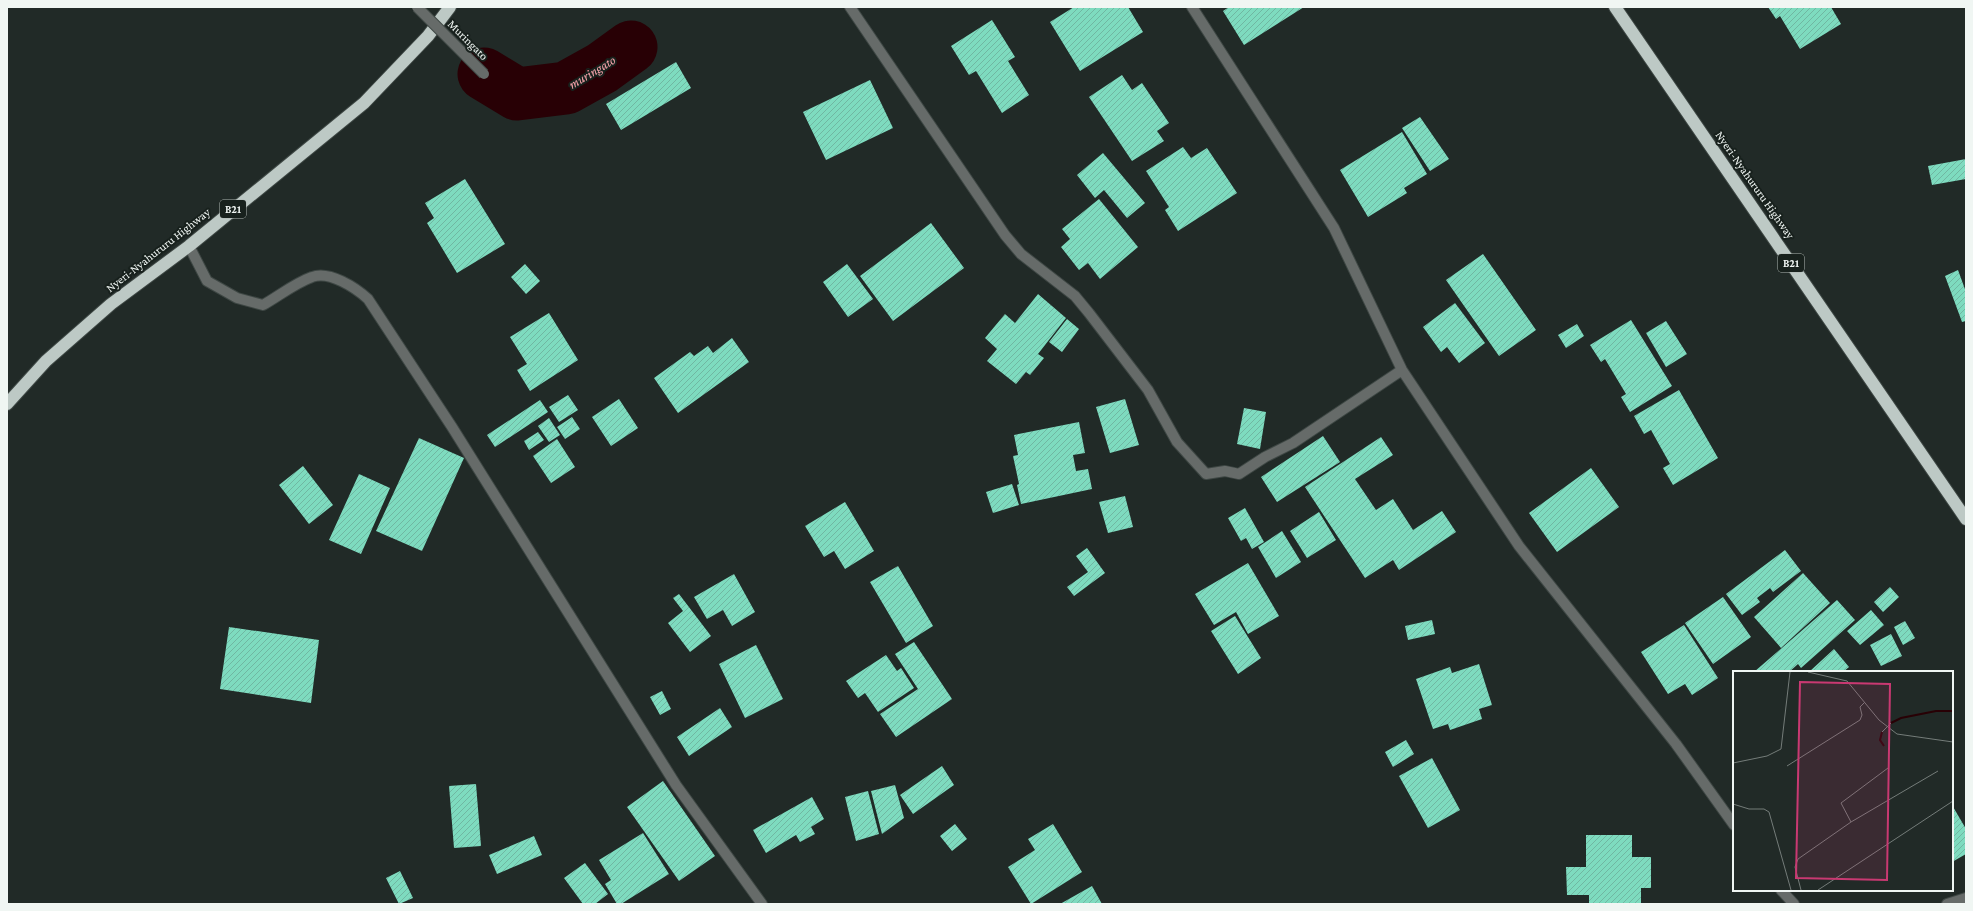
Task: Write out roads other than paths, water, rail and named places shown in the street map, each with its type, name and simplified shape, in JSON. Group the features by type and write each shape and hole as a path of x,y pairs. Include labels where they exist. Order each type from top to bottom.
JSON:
{"highway":[{"name":"Nyeri-Nyahururu Highway","path":"7,404 46,361 111,304 189,246 364,103 428,36 450,7"},
{"name":"Nyeri-Nyahururu Highway","path":"1615,7 1966,519"}],"street":[{"name":"Muringato","path":"417,7 484,74"},
{"path":"850,7 1005,235 1021,254 1075,296 1148,390 1177,442 1206,474 1225,471 1239,474 1265,457 1292,443 1402,370"},
{"path":"1192,7 1334,228 1402,370 1519,546 1676,744 1733,824"},
{"path":"189,246 207,281 237,298 263,305 314,276 329,277 342,281 358,290 368,299 452,427 676,785 762,904"},
{"path":"1782,891 1794,904"},
{"path":"1947,904 1966,898"}],"waterway":[{"name":"muringato","path":"484,74 517,94 566,88 602,68 631,47"}]}
